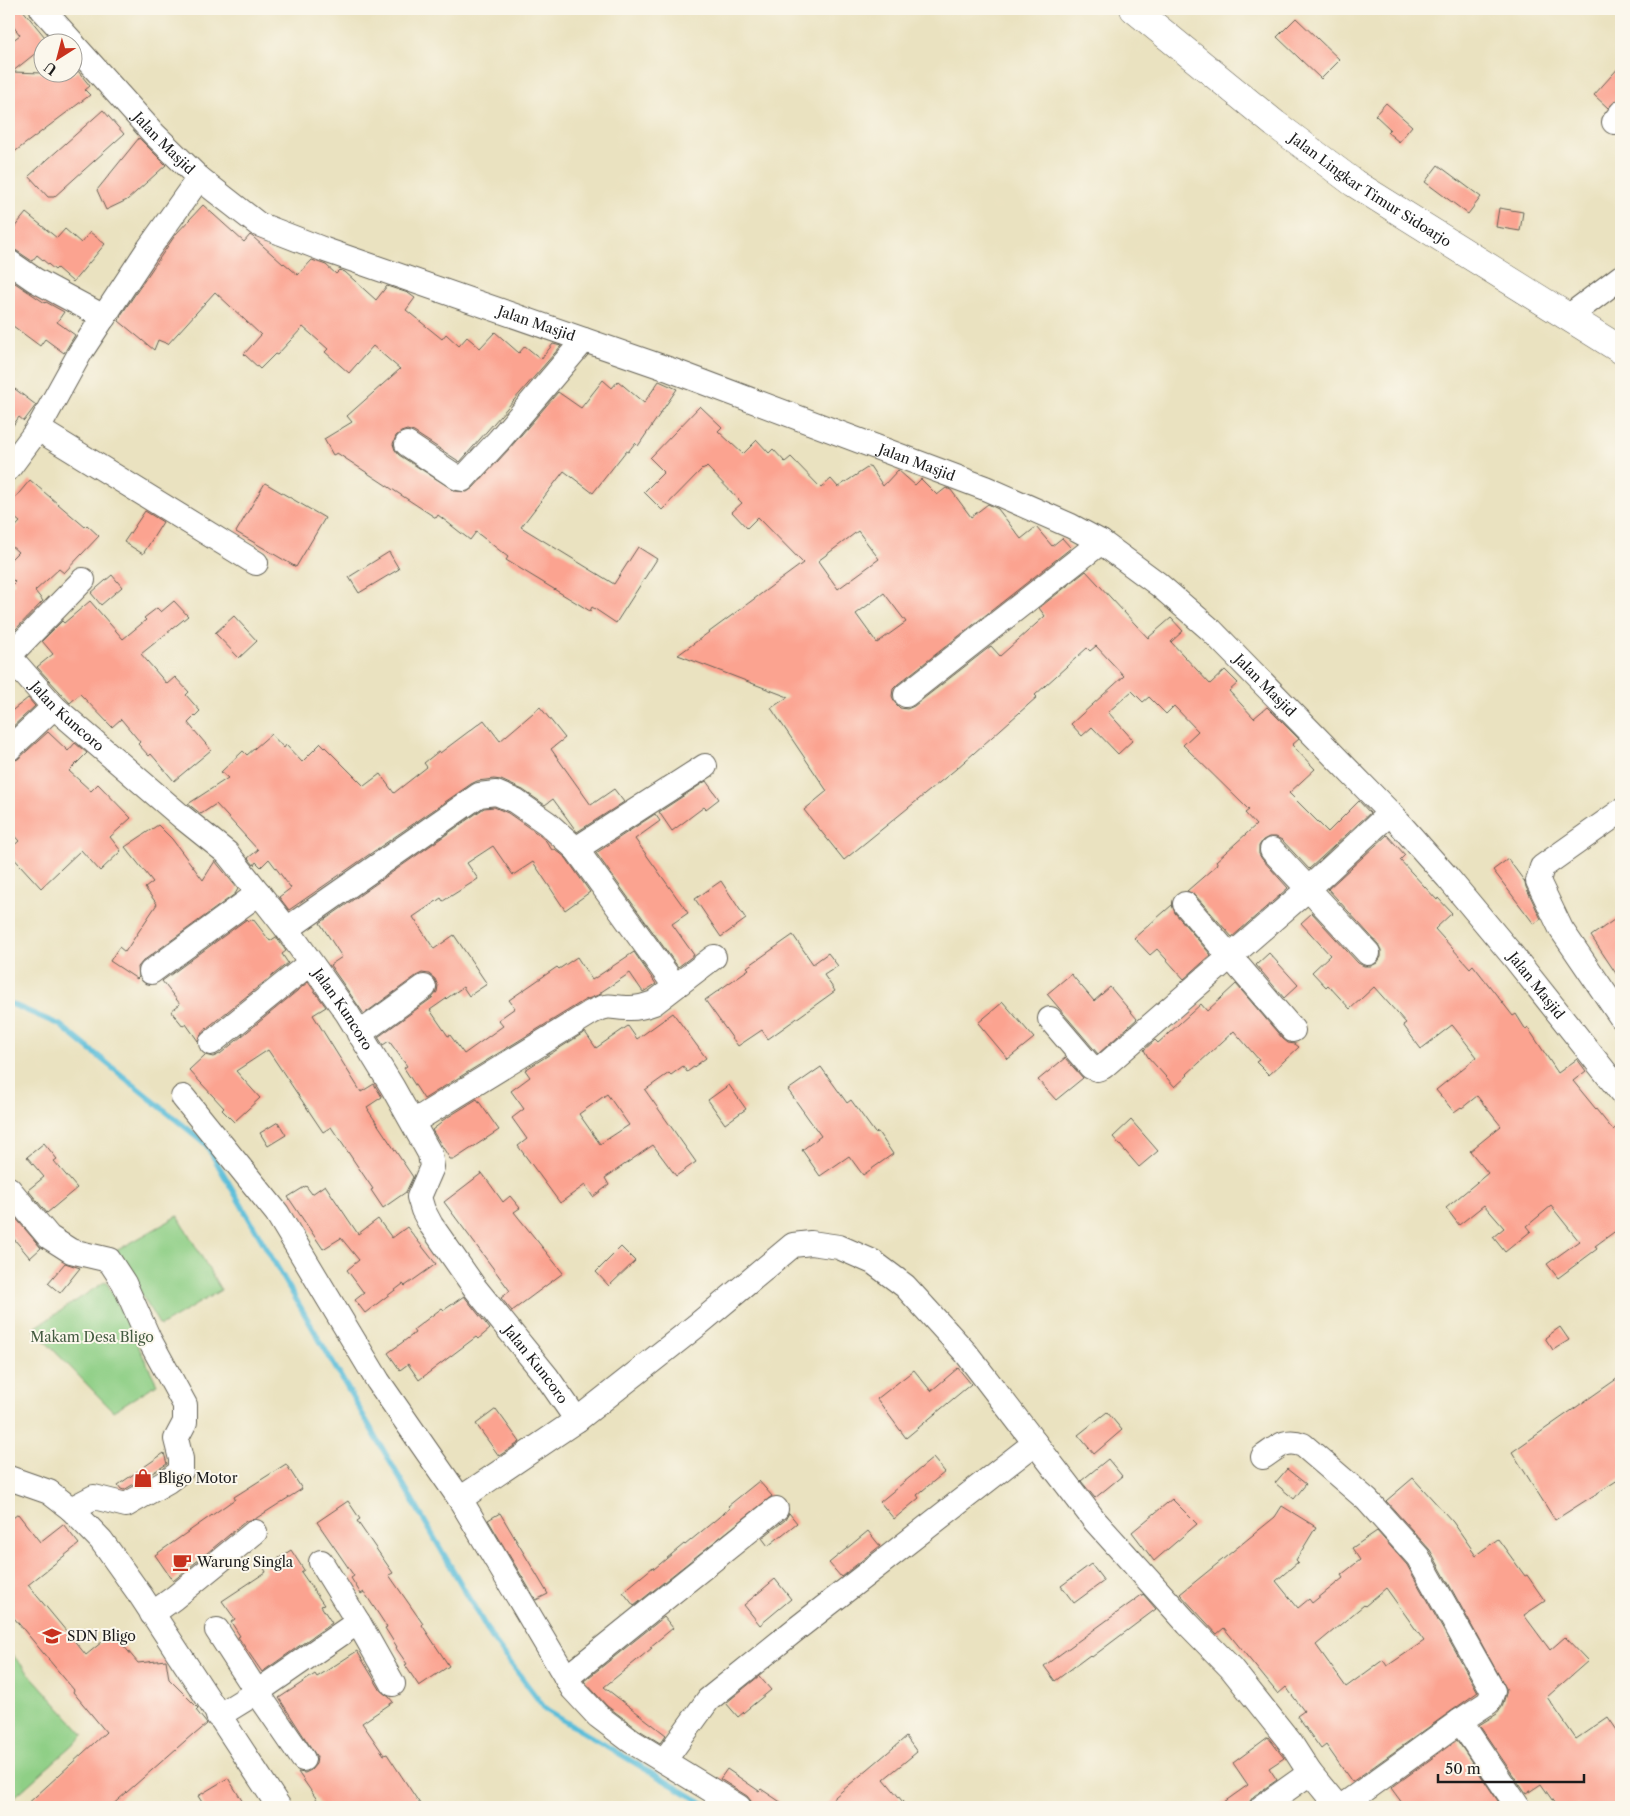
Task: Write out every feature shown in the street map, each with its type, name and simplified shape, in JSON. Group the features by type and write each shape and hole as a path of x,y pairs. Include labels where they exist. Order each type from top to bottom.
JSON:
{"main road":[{"name":"Jalan Lingkar Timur Sidoarjo","path":"1134,9 1275,124 1354,183 1621,350"}],"street":[{"name":"Jalan Masjid","path":"42,9 62,32"},
{"name":"Jalan Masjid","path":"82,54 154,134 199,178 258,224 317,247 672,370 985,488 1071,526 1102,542 1158,584 1211,630 1390,813 1507,948 1621,1092"},
{"path":"9,468 38,429 80,353 147,251 199,178"},
{"path":"9,262 34,280 104,317"},
{"path":"1568,317 1621,277"},
{"path":"407,444 458,478 463,479 499,440 584,340"},
{"path":"38,429 256,563"},
{"path":"906,695 1102,542"},
{"path":"9,656 83,580"},
{"name":"Jalan Kuncoro","path":"9,656 54,707 182,817 227,853 288,929 310,963 347,1013 413,1122 430,1154 432,1167 419,1197 431,1225 475,1288 547,1377 577,1420"},
{"path":"9,749 54,707"},
{"path":"576,849 704,766"},
{"path":"288,929 479,795 496,794 515,801 547,823 576,849 675,986"},
{"path":"1621,811 1542,867 1538,881 1562,929 1621,1017"},
{"path":"1050,1019 1091,1067 1097,1069 1104,1068 1232,957 1390,813"},
{"path":"1272,850 1307,890 1368,953"},
{"path":"151,972 260,893"},
{"path":"1185,904 1293,1030"},
{"path":"413,1122 603,1006 629,1009 654,1003 714,957"},
{"path":"211,1043 310,963"},
{"path":"359,1034 424,987"},
{"path":"183,1097 277,1213 378,1381 460,1499 573,1689 598,1716 632,1741 739,1807"},
{"path":"9,1189 50,1237 70,1251 109,1260 124,1283 149,1339 185,1405 185,1422 176,1439 181,1459 181,1471 168,1481 126,1505 84,1502 9,1478"},
{"path":"460,1499 577,1420 696,1326 793,1245 811,1243 839,1247 873,1262 905,1286 966,1352 1095,1520 1188,1624 1231,1668 1290,1742 1310,1773 1340,1807 1489,1702 1493,1691 1418,1557 1367,1500 1303,1445 1294,1441 1285,1442 1263,1457"},
{"path":"664,1761 708,1700 788,1635 1035,1443"},
{"path":"84,1502 101,1540 163,1606 226,1711 279,1807"},
{"path":"566,1678 776,1509"},
{"path":"163,1606 255,1532"},
{"path":"322,1562 393,1684"},
{"path":"226,1711 257,1692 358,1622"},
{"path":"217,1630 303,1759"},
{"path":"1460,1721 1518,1807"},
{"path":"1262,1807 1310,1773"}],"green space":[{"path":"178,1216 221,1290 160,1326 116,1251"},
{"name":"Makam Desa Bligo","path":"106,1281 157,1384 113,1411 33,1329"},
{"path":"9,1651 84,1735 9,1802"}],"building":[{"path":"9,9 22,9 41,32 32,32 32,56 12,72 32,73 32,82 82,82 82,76 90,86 85,90 90,95 9,156 9,43 20,35 9,21"},
{"path":"1296,18 1340,60 1321,79 1277,37"},
{"path":"1621,65 1621,97 1608,108 1594,95"},
{"path":"1386,103 1412,126 1399,142 1387,132 1390,129 1375,115"},
{"path":"103,110 124,134 54,197 48,197 29,176"},
{"path":"139,138 166,165 127,200 106,210 97,190"},
{"path":"1438,165 1481,197 1468,214 1425,182"},
{"path":"203,205 244,242 250,235 298,275 312,260 326,265 336,274 340,270 345,272 376,300 387,286 408,293 415,298 406,310 442,339 446,334 459,346 467,337 480,348 495,332 519,353 525,346 541,359 553,344 561,346 460,462 414,432 407,430 396,436 393,444 399,455 455,491 467,492 473,488 558,392 581,408 603,380 612,388 618,381 644,403 659,381 677,389 638,446 635,443 628,452 626,451 593,493 564,471 521,527 614,584 638,547 657,559 616,623 592,607 590,611 506,560 508,557 476,532 470,540 438,515 436,518 337,453 333,455 324,439 352,422 347,416 400,369 373,346 349,373 325,352 328,349 303,327 277,355 275,354 260,369 244,354 261,335 215,292 168,344 158,340 154,350 119,321 121,315 176,234"},
{"path":"1499,208 1523,212 1520,231 1496,227"},
{"path":"26,213 57,238 65,229 81,243 90,232 105,244 73,282 57,268 55,270 37,255 32,261 9,248 9,234"},
{"path":"9,279 45,303 64,312 57,322 75,335 64,353 45,339 40,346 9,323"},
{"path":"15,389 36,405 24,421 19,417 9,431 9,396"},
{"path":"700,406 722,427 718,431 743,454 757,440 769,453 773,449 785,462 791,457 821,488 831,479 838,487 870,466 883,486 898,470 915,485 921,479 937,495 946,488 951,490 971,517 988,504 998,509 1021,539 1036,527 1052,546 1062,538 1071,548 893,689 892,696 900,708 907,709 914,706 991,646 1000,656 1045,616 1039,608 1086,571 1148,638 1171,618 1183,631 1171,642 1210,684 1225,670 1238,683 1229,691 1254,718 1267,707 1299,739 1292,745 1315,769 1289,793 1328,832 1359,801 1370,813 1309,869 1282,840 1276,837 1269,837 1263,840 1259,846 1259,854 1288,888 1232,937 1195,895 1187,891 1218,864 1216,861 1256,825 1245,813 1249,810 1183,745 1198,731 1174,706 1166,714 1149,697 1143,702 1132,691 1108,712 1133,740 1118,754 1092,727 1082,736 1071,724 1124,676 1096,646 1090,651 1087,648 1035,695 1037,697 956,769 844,860 804,810 827,791 771,708 788,697 678,655 803,563 758,517 747,528 732,512 742,503 707,467 703,468 662,510 644,492 664,472 650,458","holes":["858,531 879,559 838,589 818,561","884,593 906,622 877,643 856,614"]},
{"path":"30,480 85,527 87,525 99,536 64,573 59,569 35,591 43,601 14,631 9,626 9,588 15,582 9,576 9,561 18,552 9,544 9,534 20,522 9,513 9,505"},
{"path":"265,483 325,518 296,567 236,532"},
{"path":"145,511 163,522 143,554 124,542"},
{"path":"389,552 399,569 359,593 349,577"},
{"path":"112,575 122,587 101,605 91,593"},
{"path":"90,601 123,639 157,608 161,612 174,601 188,616 141,654 167,684 175,677 189,692 186,695 200,711 188,723 211,750 174,781 151,754 149,756 138,744 140,742 121,719 112,727 80,694 70,703 37,667 53,654 42,641 62,621 64,623"},
{"path":"234,616 257,641 239,658 215,633"},
{"path":"28,698 35,706 9,730 9,713"},
{"path":"540,707 565,738 551,749 591,805 614,789 624,802 577,832 553,799 545,805 523,790 501,780 477,781 289,910 279,897 291,888 269,859 261,867 256,862 254,865 248,858 258,850 216,804 201,814 188,804 228,778 221,772 243,751 247,755 271,734 284,748 286,745 302,762 321,743 364,786 380,774 394,793 427,767 424,763 484,720 500,741"},
{"path":"48,732 68,751 75,743 87,753 69,771 91,791 98,784 131,818 110,837 121,851 100,871 81,850 41,888 9,853 9,850 19,841 9,830 9,762 18,759"},
{"path":"706,781 719,799 706,809 704,807 672,831 659,812"},
{"path":"494,807 508,813 538,834 552,850 555,849 566,858 590,892 565,910 533,862 513,875 493,846 467,863 478,879 443,901 441,898 413,917 434,949 454,935 487,984 469,996 463,987 430,1010 448,1036 450,1035 464,1054 503,1026 498,1020 515,1008 509,1000 557,967 559,969 577,957 592,980 634,952 656,984 643,992 630,973 601,992 601,994 585,1000 424,1099 404,1068 407,1066 389,1041 383,1045 378,1037 432,998 437,992 438,986 435,979 429,974 422,973 364,1014 330,965 342,957 320,923 484,808"},
{"path":"655,814 660,821 635,839 688,913 672,924 694,955 678,967 596,853"},
{"path":"158,825 172,839 203,880 215,861 238,889 235,894 143,961 138,967 139,977 137,979 110,961 119,947 125,952 157,904 145,888 153,882 125,847"},
{"path":"1387,835 1405,855 1400,860 1437,900 1438,898 1452,913 1435,929 1470,968 1473,965 1513,1016 1516,1014 1526,1030 1528,1028 1558,1073 1577,1059 1586,1071 1573,1081 1613,1130 1621,1123 1621,1227 1595,1246 1597,1249 1558,1278 1547,1264 1579,1241 1551,1206 1527,1226 1531,1231 1505,1252 1493,1237 1504,1228 1484,1205 1459,1225 1446,1208 1488,1173 1470,1151 1501,1126 1477,1096 1454,1112 1436,1090 1477,1057 1453,1026 1421,1049 1403,1025 1406,1023 1374,987 1350,1009 1328,985 1326,987 1312,972 1330,955 1301,923 1312,913 1358,963 1364,966 1371,966 1377,963 1381,957 1381,950 1378,944 1328,889"},
{"path":"1508,859 1525,882 1541,919 1534,924 1493,870"},
{"path":"721,881 746,919 721,937 695,899"},
{"path":"1172,905 1175,913 1211,955 1184,979 1157,949 1150,955 1134,938"},
{"path":"1621,915 1621,981 1591,936"},
{"path":"247,919 249,921 253,919 270,941 276,937 286,951 282,954 288,963 202,1032 198,1041 186,1024 183,1026 171,1011 180,1004 162,981"},
{"path":"793,935 813,964 828,953 838,966 824,975 835,991 768,1039 762,1030 738,1046 705,1000 749,969 747,967"},
{"path":"1269,953 1298,985 1284,998 1256,965"},
{"path":"1071,974 1094,1001 1110,987 1137,1019 1098,1054 1047,994"},
{"path":"308,982 326,1007 313,1015 361,1092 374,1084 382,1097 367,1107 368,1110 413,1177 406,1192 383,1208 371,1190 373,1189 331,1127 323,1132 268,1050 236,1071 260,1098 234,1122 222,1110 224,1108 189,1070 205,1055 213,1057 220,1054"},
{"path":"1236,984 1283,1039 1299,1047 1269,1075 1256,1062 1259,1060 1234,1031 1175,1087 1144,1050 1155,1040 1158,1043 1201,1004 1207,1011"},
{"path":"1003,1002 1034,1038 1008,1059 978,1023"},
{"path":"673,1013 706,1058 687,1072 683,1066 671,1075 669,1073 645,1090 696,1162 676,1176 653,1145 605,1178 609,1185 593,1197 585,1185 560,1203 518,1146 527,1139 512,1118 524,1109 511,1091 530,1077 525,1070 585,1032 596,1048 628,1026 637,1039","holes":["607,1094 629,1125 600,1144 579,1114"]},
{"path":"1065,1058 1083,1078 1056,1100 1038,1080"},
{"path":"821,1067 847,1103 851,1100 875,1133 878,1132 893,1154 863,1175 849,1156 820,1176 802,1150 821,1136 788,1090"},
{"path":"729,1085 746,1109 725,1124 708,1100"},
{"path":"477,1099 499,1130 455,1159 450,1159 432,1130 440,1122"},
{"path":"1131,1120 1158,1151 1139,1167 1113,1137"},
{"path":"278,1122 286,1135 268,1146 260,1133"},
{"path":"44,1143 57,1159 54,1161 77,1188 47,1213 28,1190 44,1177 27,1157"},
{"path":"482,1173 503,1202 510,1196 520,1208 514,1212 563,1273 512,1311 501,1298 510,1291 444,1202"},
{"path":"325,1185 358,1234 378,1219 392,1238 407,1227 436,1264 405,1286 403,1284 365,1313 355,1300 364,1293 347,1270 359,1260 341,1238 323,1249 288,1197 306,1186 312,1194"},
{"path":"9,1210 41,1248 30,1258 9,1233"},
{"path":"621,1247 635,1261 609,1286 596,1272"},
{"path":"65,1263 80,1268 60,1293 48,1283"},
{"path":"464,1296 490,1329 478,1339 476,1337 419,1380 408,1364 400,1370 388,1353 415,1333 413,1330 442,1308 444,1310"},
{"path":"1560,1327 1569,1340 1553,1350 1545,1338"},
{"path":"958,1368 971,1384 906,1438 877,1399 914,1370 931,1391"},
{"path":"1621,1376 1621,1478 1555,1520 1512,1452"},
{"path":"496,1409 520,1442 499,1456 476,1424"},
{"path":"1107,1412 1122,1430 1094,1454 1078,1435"},
{"path":"164,1453 167,1464 124,1490 121,1489 118,1485"},
{"path":"933,1458 945,1472 917,1495 919,1498 894,1519 880,1502"},
{"path":"1108,1459 1122,1476 1095,1498 1081,1481"},
{"path":"286,1464 302,1489 255,1519 246,1521 173,1581 155,1555 235,1499 234,1497"},
{"path":"1287,1469 1306,1484 1294,1499 1275,1483"},
{"path":"1413,1478 1453,1522 1476,1555 1498,1539 1525,1576 1527,1575 1545,1601 1524,1615 1550,1650 1565,1637 1588,1661 1547,1697 1576,1739 1608,1717 1621,1736 1621,1807 1557,1807 1541,1784 1526,1794 1479,1725 1497,1714 1502,1707 1507,1690 1430,1550 1386,1501"},
{"path":"759,1481 772,1496 634,1606 623,1592 653,1567 654,1569 685,1545"},
{"path":"1172,1499 1197,1524 1154,1561 1132,1532"},
{"path":"348,1501 360,1519 357,1521 393,1573 389,1575 449,1666 419,1686 405,1665 407,1664 385,1628 387,1627 364,1592 361,1594 351,1578 354,1576 317,1522"},
{"path":"1282,1506 1316,1527 1296,1560 1298,1562 1276,1581 1298,1608 1309,1599 1312,1603 1343,1578 1341,1575 1360,1560 1352,1548 1377,1531 1407,1565 1478,1692 1352,1782 1326,1745 1321,1749 1297,1716 1304,1711 1286,1687 1278,1694 1224,1628 1217,1634 1180,1594 1275,1517","holes":["1386,1588 1424,1641 1387,1666 1383,1660 1346,1687 1316,1645"]},
{"path":"500,1513 548,1594 536,1600 488,1520"},
{"path":"789,1513 797,1523 768,1546 762,1538 785,1520"},
{"path":"18,1514 40,1542 63,1524 79,1544 28,1585 86,1655 113,1633 138,1663 166,1660 169,1679 198,1708 196,1710 207,1724 193,1734 110,1807 24,1807 106,1732 73,1692 74,1690 9,1612 9,1521"},
{"path":"868,1531 880,1546 841,1577 829,1563"},
{"path":"291,1550 304,1570 301,1572 324,1605 321,1606 332,1623 262,1672 238,1637 240,1636 231,1622 235,1619 222,1601 266,1572 264,1568"},
{"path":"1091,1564 1104,1581 1074,1603 1061,1586"},
{"path":"775,1579 791,1599 760,1625 744,1605"},
{"path":"1143,1594 1156,1609 1092,1657 1090,1655 1055,1681 1044,1666"},
{"path":"664,1617 673,1628 650,1647 652,1648 604,1687 666,1735 660,1743 607,1706 584,1681"},
{"path":"357,1651 381,1691 393,1702 362,1723 384,1755 387,1754 422,1807 322,1807 298,1772 305,1773 311,1770 316,1764 317,1757 279,1698 315,1674 317,1677"},
{"path":"759,1676 771,1690 738,1717 726,1703"},
{"path":"906,1737 917,1752 884,1779 907,1807 823,1807"},
{"path":"1268,1737 1284,1758 1269,1768 1277,1780 1254,1796 1248,1807 1217,1807 1248,1785 1233,1763"},
{"path":"1457,1740 1502,1807 1405,1807 1391,1788"},
{"path":"727,1769 759,1791 761,1789 788,1807 753,1807 747,1796 720,1779"},
{"path":"228,1778 246,1807 205,1807 198,1796"}],"waterway":[{"path":"9,1003 60,1025 206,1144 494,1641 546,1710 709,1807"}],"place":[{"name":"Bligo Motor","path":"143,1478"},
{"name":"Warung Singla","path":"182,1562"},
{"name":"SDN Bligo","path":"52,1636"}]}
